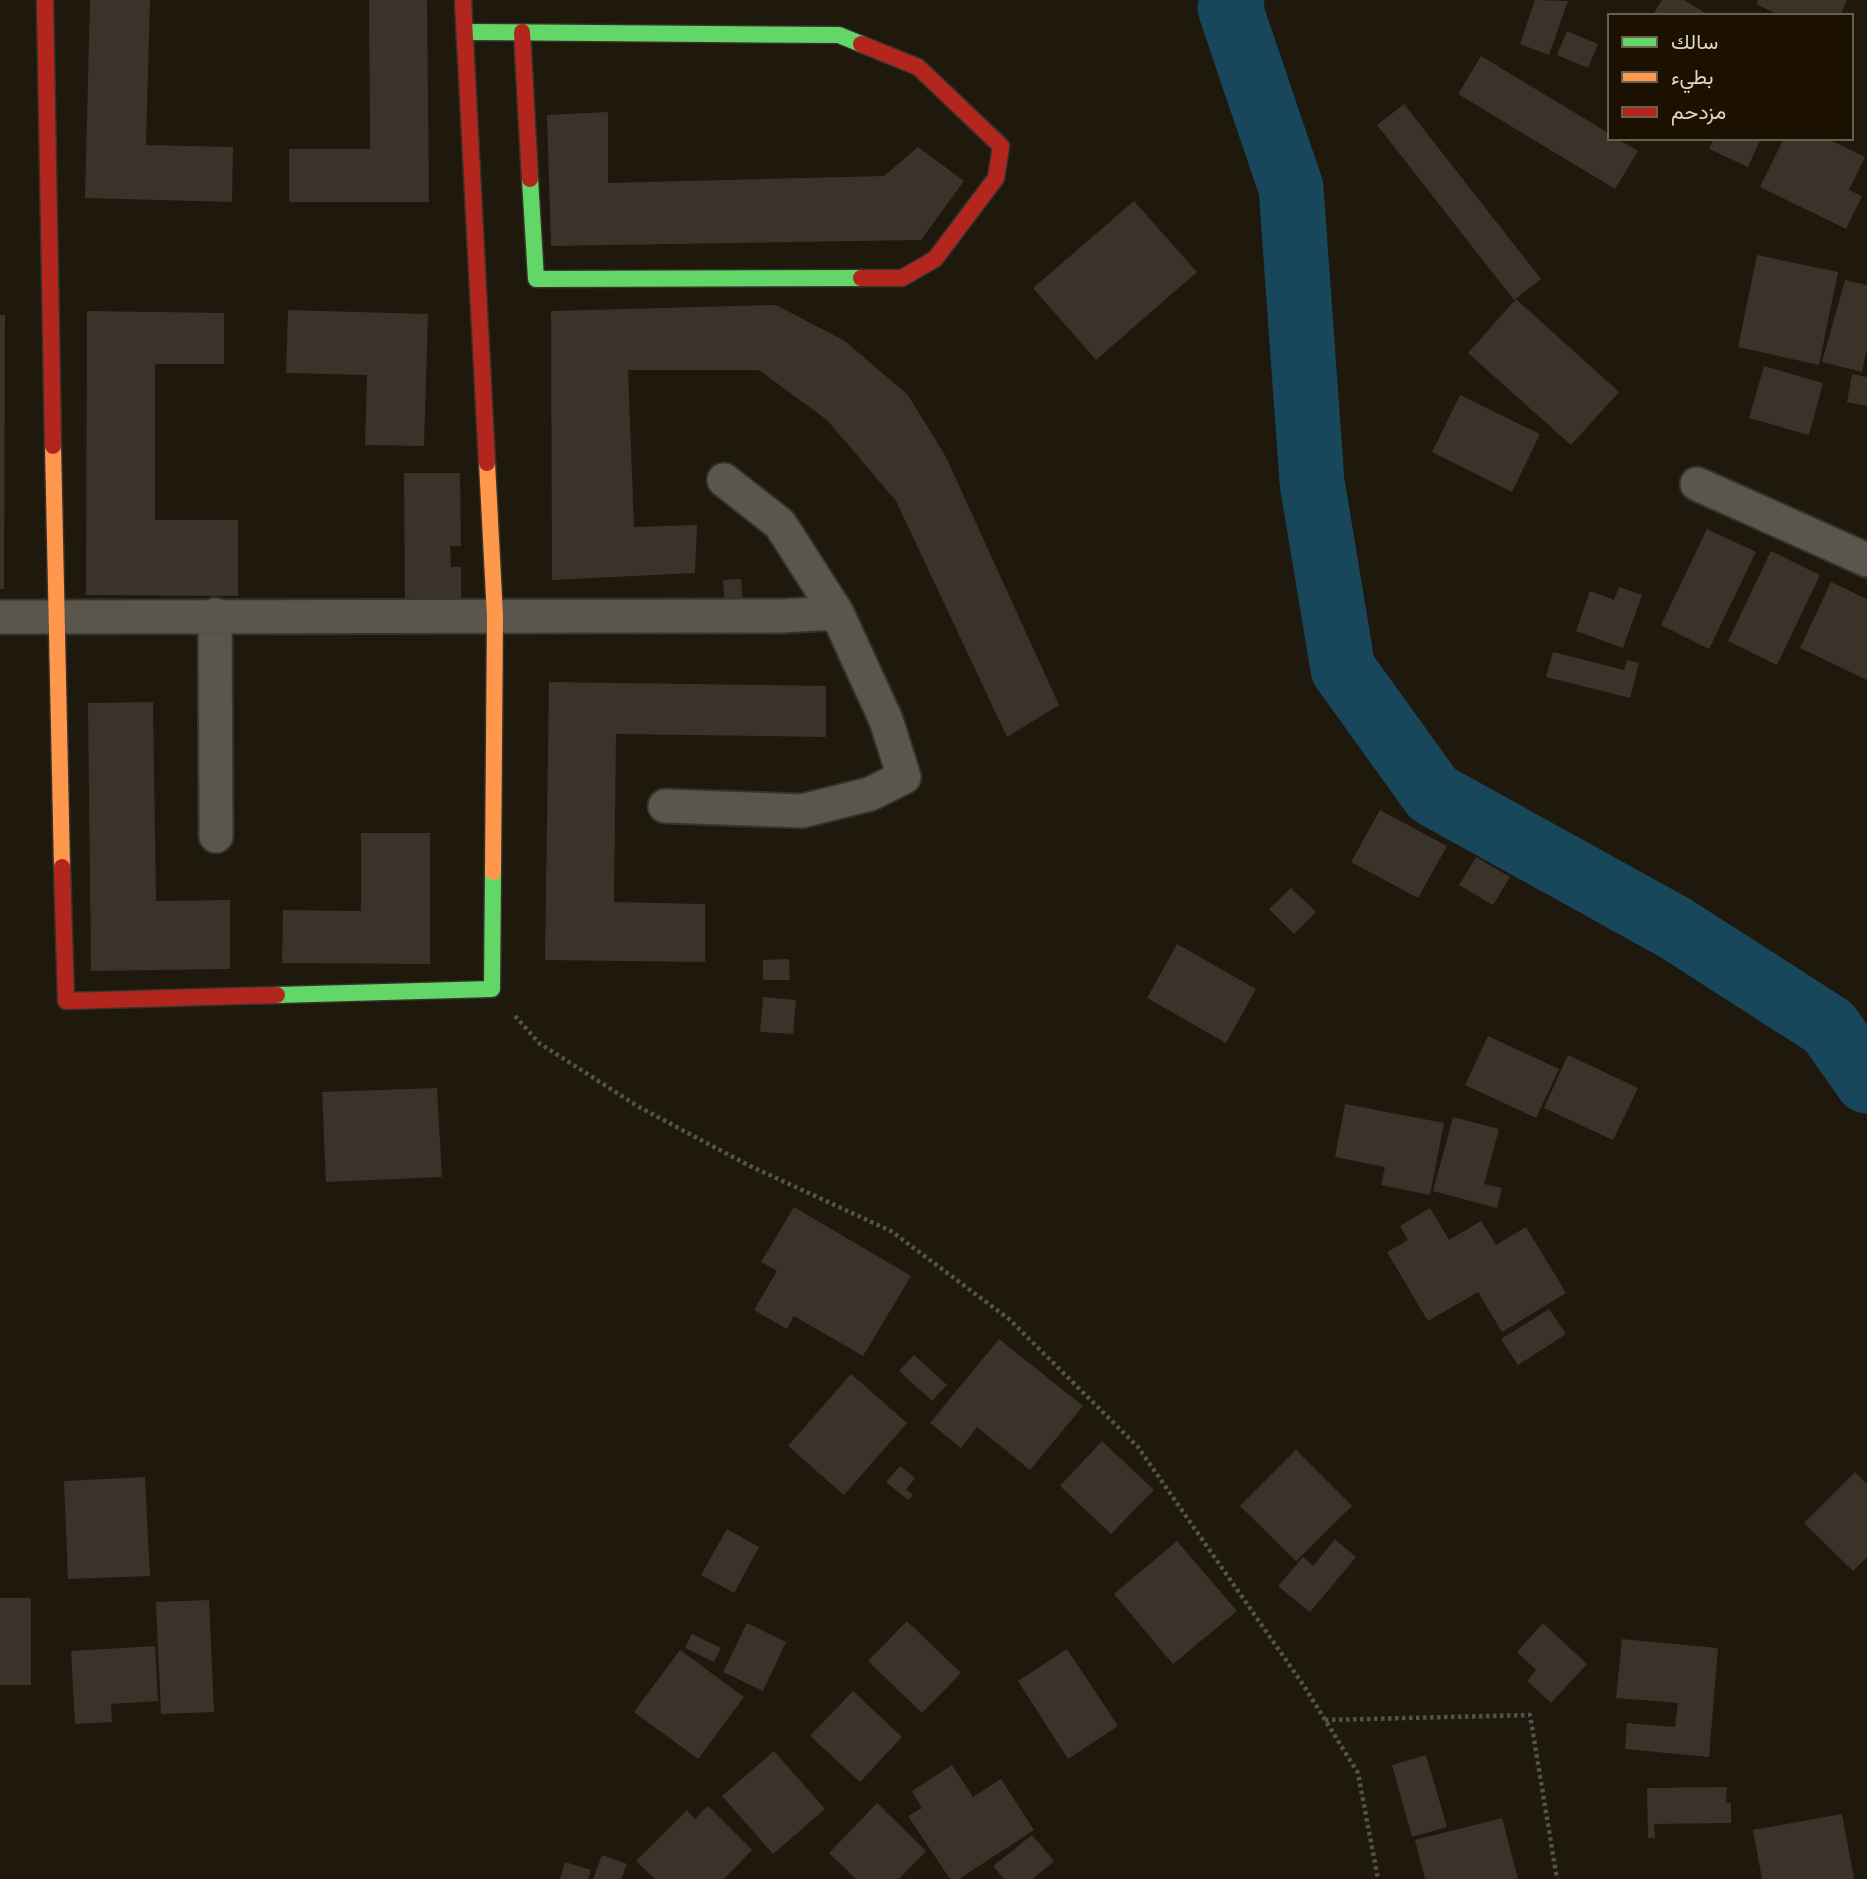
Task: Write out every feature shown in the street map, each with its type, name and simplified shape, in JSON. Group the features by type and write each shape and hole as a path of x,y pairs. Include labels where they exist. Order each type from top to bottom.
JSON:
{"street":[{"path":"45,0 66,1001 492,989 495,616 463,0"},
{"path":"465,32 522,32 839,35 918,67 1001,146 996,178 935,259 902,278 536,279 522,32"},
{"path":"665,806 803,811 870,794 904,776 886,720 837,613 780,524 724,480"},
{"path":"1697,484 1867,560"},
{"path":"0,617 781,617 837,613"},
{"path":"215,615 216,836"}],"path":[{"path":"492,989 539,1043 627,1100 748,1165 891,1231 1009,1319 1138,1447 1324,1720 1357,1773 1378,1879"},
{"path":"1324,1720 1530,1715 1557,1879"}],"building":[{"path":"90,0 150,0 146,145 233,147 232,202 85,198"},
{"path":"369,0 427,0 429,202 289,202 289,149 370,149"},
{"path":"1535,0 1568,1 1549,55 1520,44"},
{"path":"1662,0 1684,0 1707,14 1653,14"},
{"path":"1758,0 1847,0 1841,14 1777,14 1756,4"},
{"path":"1567,31 1598,44 1588,68 1557,55"},
{"path":"1481,56 1608,133 1608,140 1619,140 1638,151 1615,189 1458,94"},
{"path":"1404,104 1541,279 1514,300 1377,125"},
{"path":"608,112 608,183 884,176 918,147 964,181 921,240 551,246 547,115"},
{"path":"1713,140 1760,140 1748,167 1709,149"},
{"path":"1783,140 1830,140 1865,157 1849,190 1862,196 1846,229 1760,187"},
{"path":"1134,201 1197,272 1096,360 1033,288"},
{"path":"1757,255 1838,272 1819,365 1738,347"},
{"path":"1845,280 1867,285 1867,348 1862,372 1822,362"},
{"path":"1516,299 1619,392 1571,445 1468,353"},
{"path":"776,305 845,341 908,395 946,457 1059,705 1007,737 896,501 827,420 759,370 628,370 634,527 697,525 695,573 552,580 551,311"},
{"path":"288,310 428,314 424,446 365,445 367,375 286,373"},
{"path":"87,311 224,313 224,364 155,364 155,520 238,520 238,596 86,595"},
{"path":"0,315 5,315 4,589 0,589"},
{"path":"1764,366 1823,383 1809,435 1749,418"},
{"path":"1852,374 1867,377 1867,406 1847,402"},
{"path":"1460,395 1540,434 1512,492 1432,452"},
{"path":"404,473 460,473 461,546 450,546 451,567 461,567 461,601 405,602"},
{"path":"1707,529 1756,552 1709,649 1661,625"},
{"path":"1771,551 1820,575 1777,665 1728,641"},
{"path":"741,579 743,604 725,605 723,580"},
{"path":"1831,582 1867,599 1867,680 1800,648"},
{"path":"1619,587 1642,595 1623,648 1576,631 1590,591 1614,600"},
{"path":"1553,652 1624,670 1627,660 1639,663 1630,698 1546,677"},
{"path":"549,682 826,686 826,737 616,734 614,902 705,904 705,962 545,960"},
{"path":"153,702 156,901 230,900 230,969 91,971 88,703"},
{"path":"1380,810 1447,846 1418,898 1351,862"},
{"path":"361,833 430,833 430,964 282,963 283,910 361,911"},
{"path":"1476,857 1510,877 1493,905 1459,885"},
{"path":"1291,888 1316,912 1294,934 1269,909"},
{"path":"1177,944 1256,989 1226,1043 1147,998"},
{"path":"789,959 790,980 763,980 763,960"},
{"path":"763,997 796,1000 793,1034 760,1032"},
{"path":"1488,1036 1559,1069 1536,1118 1465,1085"},
{"path":"1568,1055 1638,1088 1613,1140 1544,1108"},
{"path":"437,1088 442,1177 326,1182 322,1092"},
{"path":"1345,1104 1444,1123 1430,1195 1381,1185 1385,1167 1335,1157"},
{"path":"1453,1117 1499,1129 1484,1184 1502,1188 1497,1208 1433,1191"},
{"path":"794,1207 911,1276 863,1356 794,1316 787,1329 754,1310 777,1271 761,1262"},
{"path":"1430,1208 1449,1240 1481,1221 1496,1245 1526,1227 1566,1293 1502,1332 1478,1292 1428,1321 1387,1252 1408,1240 1400,1226"},
{"path":"1549,1309 1566,1334 1518,1365 1501,1339"},
{"path":"999,1339 1083,1406 1030,1470 977,1427 961,1448 930,1423"},
{"path":"914,1355 947,1385 932,1401 899,1371"},
{"path":"851,1374 907,1423 844,1495 788,1446"},
{"path":"1102,1441 1154,1490 1111,1534 1060,1486"},
{"path":"1296,1450 1352,1506 1296,1561 1240,1506"},
{"path":"900,1466 915,1478 906,1490 913,1495 908,1500 886,1482"},
{"path":"1855,1472 1867,1484 1867,1557 1853,1571 1804,1523"},
{"path":"145,1477 150,1576 68,1579 64,1481"},
{"path":"727,1529 759,1547 734,1593 701,1575"},
{"path":"1335,1539 1356,1557 1310,1612 1278,1586 1303,1557 1313,1566"},
{"path":"1177,1541 1237,1611 1173,1664 1114,1594"},
{"path":"0,1598 31,1598 31,1685 0,1685"},
{"path":"209,1600 214,1712 161,1714 156,1602"},
{"path":"907,1621 961,1673 922,1713 868,1661"},
{"path":"747,1623 786,1642 763,1691 723,1672"},
{"path":"1543,1623 1587,1664 1551,1703 1527,1681 1536,1670 1517,1652"},
{"path":"692,1634 721,1648 714,1662 685,1648"},
{"path":"1622,1639 1718,1648 1709,1757 1625,1749 1627,1723 1675,1727 1678,1703 1616,1698"},
{"path":"155,1646 158,1701 111,1704 112,1722 75,1724 71,1651"},
{"path":"1067,1649 1118,1726 1068,1759 1018,1681"},
{"path":"680,1650 744,1697 698,1759 634,1712"},
{"path":"853,1691 902,1737 860,1782 810,1736"},
{"path":"774,1751 825,1809 773,1854 722,1796"},
{"path":"1426,1755 1447,1827 1412,1837 1392,1765"},
{"path":"952,1765 973,1797 1001,1779 1034,1830 959,1879 950,1879 908,1816 922,1808 912,1791"},
{"path":"1727,1787 1726,1803 1731,1803 1731,1823 1654,1824 1655,1838 1648,1838 1647,1788"},
{"path":"877,1803 926,1851 899,1879 856,1879 829,1853"},
{"path":"708,1806 752,1850 724,1879 655,1879 636,1861 687,1810 695,1819"},
{"path":"1842,1814 1854,1879 1762,1879 1753,1830"},
{"path":"1502,1818 1518,1879 1425,1879 1415,1840"},
{"path":"1032,1835 1054,1861 1033,1879 1004,1879 993,1866"},
{"path":"602,1855 627,1864 621,1879 593,1879"},
{"path":"565,1862 591,1870 588,1879 560,1879"}],"waterway":[{"path":"1232,0 1230,8 1291,188 1312,482 1343,669 1433,794 1675,928 1829,1027 1867,1081"}],"traffic: fast":[{"path":"465,32 839,35 861,44"},
{"path":"530,179 536,279 861,278"},
{"path":"277,995 492,989 493,872"}],"traffic: slow":[{"path":"53,446 62,867"},
{"path":"487,463 495,616 493,872"}],"traffic: jam":[{"path":"45,0 53,446"},
{"path":"463,0 487,463"},
{"path":"522,32 530,179"},
{"path":"861,44 918,67 1001,146 996,178 935,259 902,278 861,278"},
{"path":"62,867 66,1001 277,995"}]}
